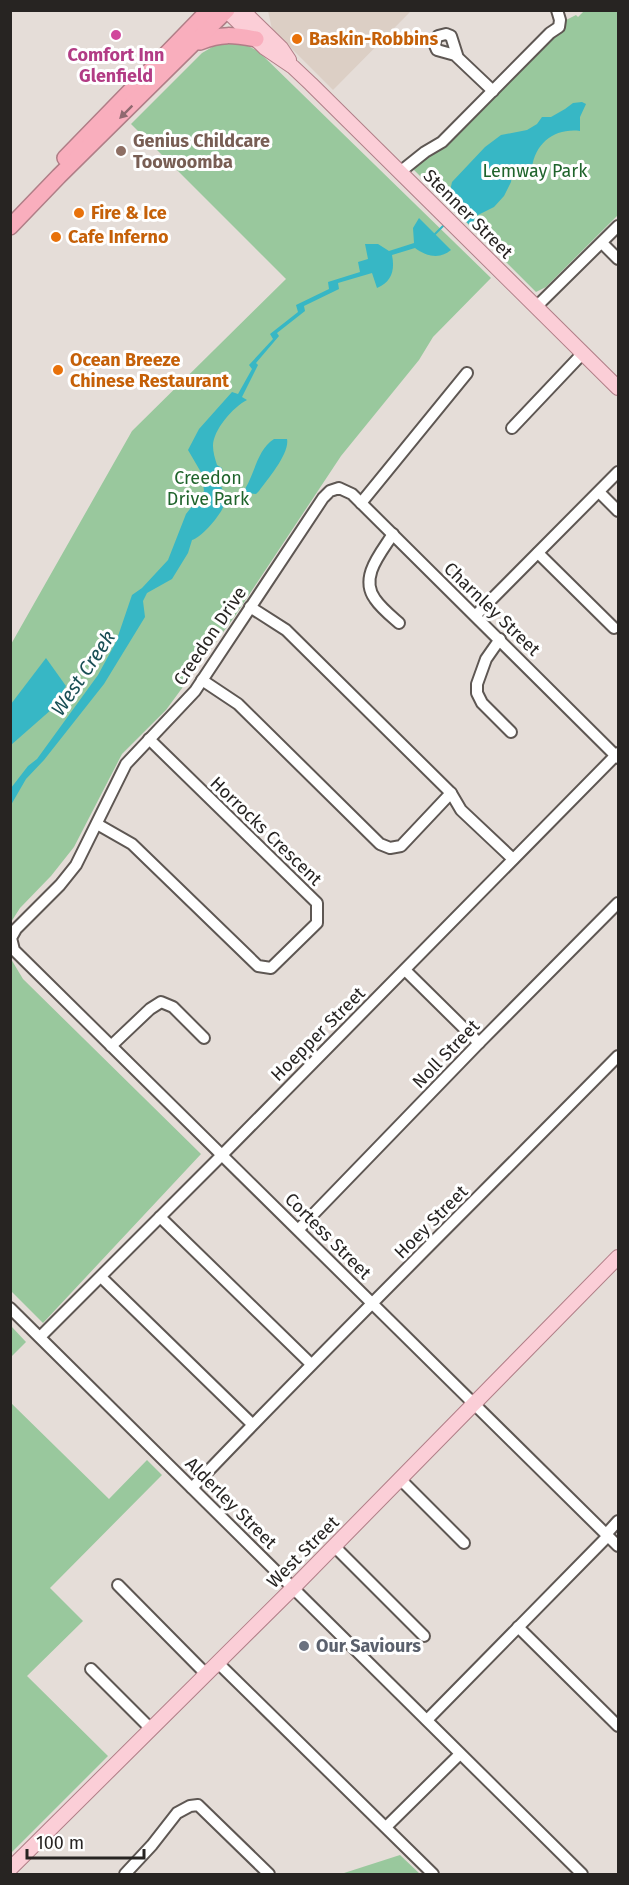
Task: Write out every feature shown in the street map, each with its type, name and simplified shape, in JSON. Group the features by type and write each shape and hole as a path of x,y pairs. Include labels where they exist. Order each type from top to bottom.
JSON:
{"highway":[{"path":"13,215 209,10"},
{"path":"13,215 230,11"},
{"path":"193,45 215,36 231,34 261,37"}],"main road":[{"path":"190,29 196,10"},
{"path":"260,10 261,37"},
{"name":"Stenner Street","path":"230,11 261,37 265,48 293,67 618,388"},
{"name":"West Street","path":"10,1869 293,1588 618,1257"}],"street":[{"path":"400,172 417,153 442,142 550,33 558,15"},
{"path":"458,58 493,91"},
{"path":"536,307 618,226"},
{"path":"602,243 618,259"},
{"path":"512,428 583,353"},
{"path":"361,503 467,373"},
{"path":"476,615 618,472"},
{"name":"Charnley Street","path":"339,488 347,490 361,503 618,755"},
{"name":"Creedon Drive","path":"14,950 11,939 16,929 60,885 75,865 126,764 195,691 323,498 330,491 339,488"},
{"path":"599,492 618,511"},
{"path":"393,534 371,569 368,584 375,599 399,623"},
{"path":"538,553 614,628"},
{"path":"250,607 286,630 451,793 461,810 513,859"},
{"path":"500,639 486,659 477,684 477,693 482,703 511,732"},
{"path":"202,680 238,704 380,844 390,848 401,846 451,793"},
{"name":"Horrocks Crescent","path":"97,824 132,844 258,966 271,968 317,923 317,903 149,739"},
{"name":"Hoepper Street","path":"40,1337 618,755"},
{"name":"Noll Street","path":"299,1229 618,903"},
{"name":"Cortess Street","path":"14,950 618,1546"},
{"path":"405,970 479,1043"},
{"path":"111,1046 150,1009 161,1002 173,1007 204,1038"},
{"name":"Hoey Street","path":"192,1488 311,1364 618,1056"},
{"path":"160,1217 311,1364"},
{"path":"101,1277 252,1424"},
{"name":"Alderley Street","path":"10,1308 582,1875"},
{"path":"400,1479 464,1543"},
{"path":"427,1720 605,1539 618,1521"},
{"path":"334,1546 424,1635"},
{"path":"118,1585 206,1674"},
{"path":"518,1628 618,1726"},
{"path":"218,1663 433,1875"},
{"path":"91,1668 151,1729"},
{"path":"386,1827 460,1754"},
{"path":"125,1875 177,1813 190,1806 198,1805 269,1875"}],"shaded area":[{"path":"268,10 411,11 333,90 272,29"}],"green space":[{"name":"Lemway Park","path":"584,11 618,11 618,215 546,287 536,292 412,168 566,20 576,15 578,17"},
{"name":"Creedon Drive Park","path":"228,42 242,43 258,51 491,278 433,337 419,360 341,456 235,616 166,710 122,754 74,847 51,876 20,908 11,922 10,646 132,431 286,279 131,124 202,53"},
{"path":"11,959 23,979 201,1154 43,1323 11,1291"},
{"path":"11,1326 26,1342 10,1357"},
{"path":"10,1402 109,1499 147,1460 162,1475 50,1588 83,1621 27,1676 108,1756 11,1853"},
{"path":"400,1855 420,1874 341,1874"}],"water":[{"path":"573,103 586,104 580,117 580,131 562,132 548,139 537,151 532,168 513,167 511,182 504,196 494,207 476,216 471,226 449,207 442,196 450,191 452,182 485,147 501,135 527,130 537,124 542,117 551,117"},
{"path":"419,218 451,250 442,255 433,256 415,248 392,255 391,275 377,288 372,273 338,283 339,289 304,306 305,311 277,333 279,336 256,363 258,365 242,397 247,400 225,420 214,440 215,458 223,474 219,482 225,499 222,509 205,531 192,540 188,553 172,579 147,593 143,601 145,617 104,684 44,760 26,779 11,805 11,788 28,766 37,759 98,675 116,642 132,595 142,588 168,560 186,514 204,491 202,474 188,450 199,429 232,392 238,394 252,369 249,365 273,339 270,334 298,312 296,305 329,289 328,282 360,272 358,262 368,259 365,244 378,244 389,251 414,243 413,228"},
{"path":"274,439 287,439 282,458 256,494 245,493 260,455"},
{"path":"46,658 66,686 52,709 11,745 11,704"}],"waterway":[{"name":"West Creek","path":"434,235 445,224"}],"place":[{"name":"Comfort Inn Glenfield","path":"116,35"},
{"name":"Baskin-Robbins","path":"297,39"},
{"name":"Genius Childcare Toowoomba","path":"121,151"},
{"name":"Fire & Ice","path":"79,213"},
{"name":"Cafe Inferno","path":"56,237"},
{"name":"Ocean Breeze Chinese Restaurant","path":"58,370"},
{"name":"Our Saviours","path":"304,1646"}]}
